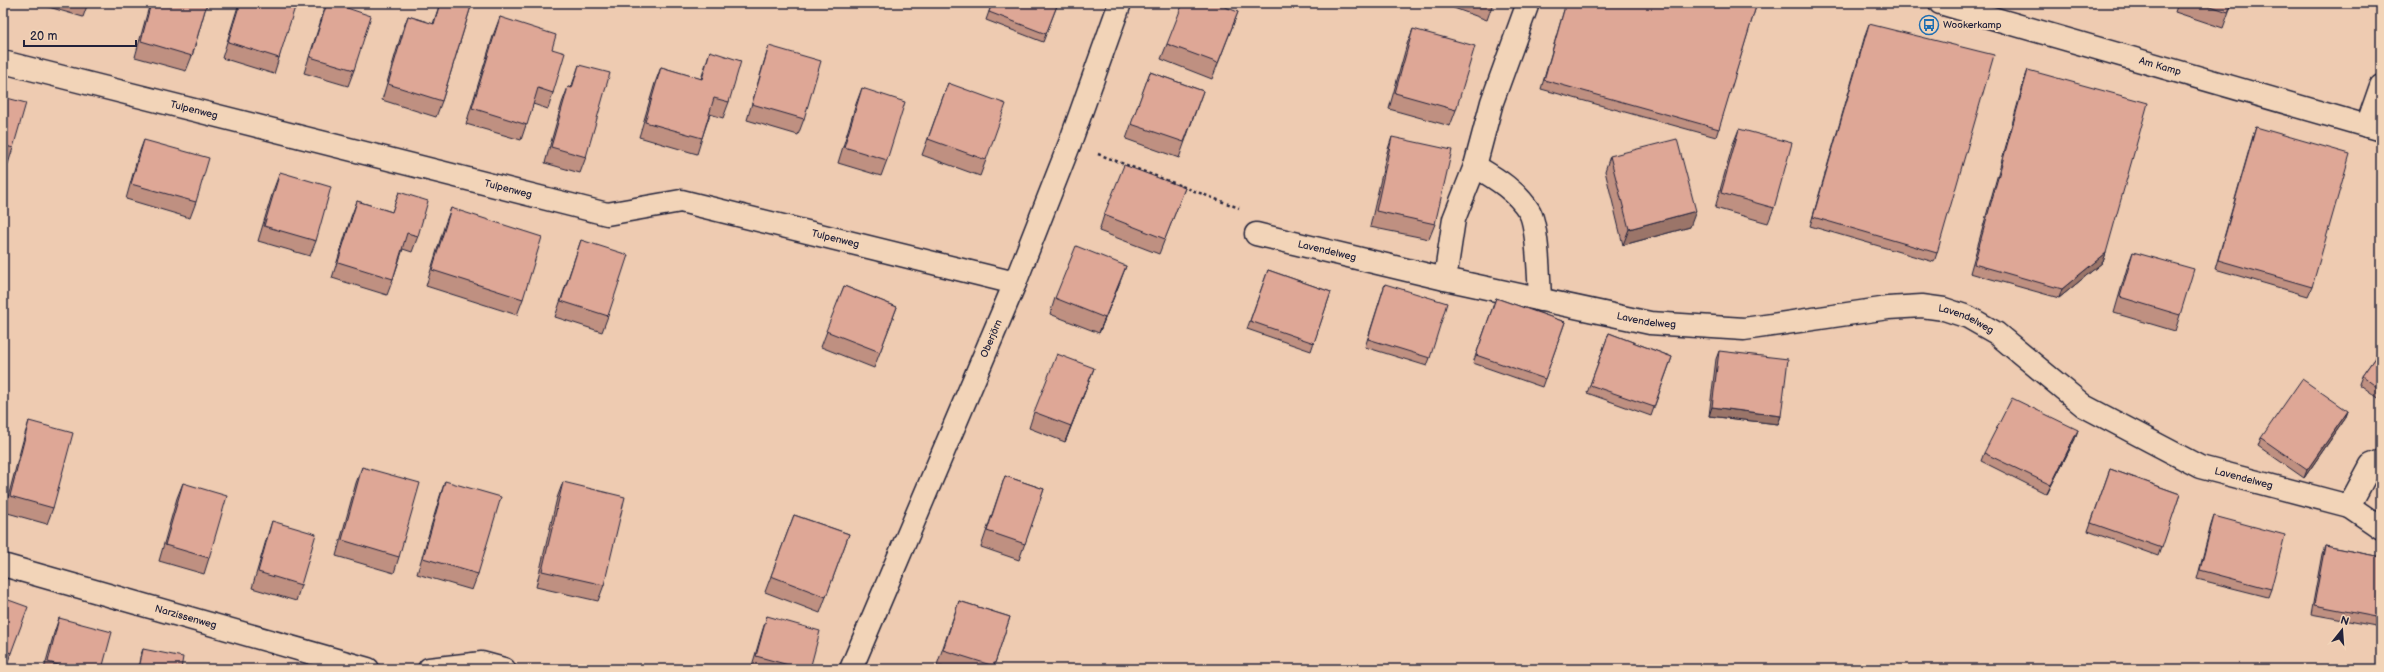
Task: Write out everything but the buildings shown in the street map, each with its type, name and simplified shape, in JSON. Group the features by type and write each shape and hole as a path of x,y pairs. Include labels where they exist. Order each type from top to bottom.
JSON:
{"street":[{"name":"Oberjörn","path":"851,669 1014,283 1070,143 1120,3"},
{"path":"1445,279 1454,219 1475,166 1492,102 1528,3"},
{"name":"Am Kamp","path":"1940,3 2374,128"},
{"name":"Tulpenweg","path":"3,62 607,214 681,201 1014,283"},
{"path":"2374,128 2381,86"},
{"path":"1475,166 1504,183 1530,212 1537,250 1540,300"},
{"name":"Lavendelweg","path":"1256,234 1445,279 1650,323 1744,329 1888,308 1922,306 1944,309 1968,317 1996,333 2084,406 2200,467 2349,506 2381,528"},
{"path":"2349,506 2371,465 2381,461"},
{"name":"Narzissenweg","path":"3,565 368,669"},
{"path":"429,669 482,663 504,669"}],"path":[{"path":"1070,143 1250,212 1248,231 1256,234"}],"place":[{"name":"Wookerkamp","path":"1929,25"}]}
